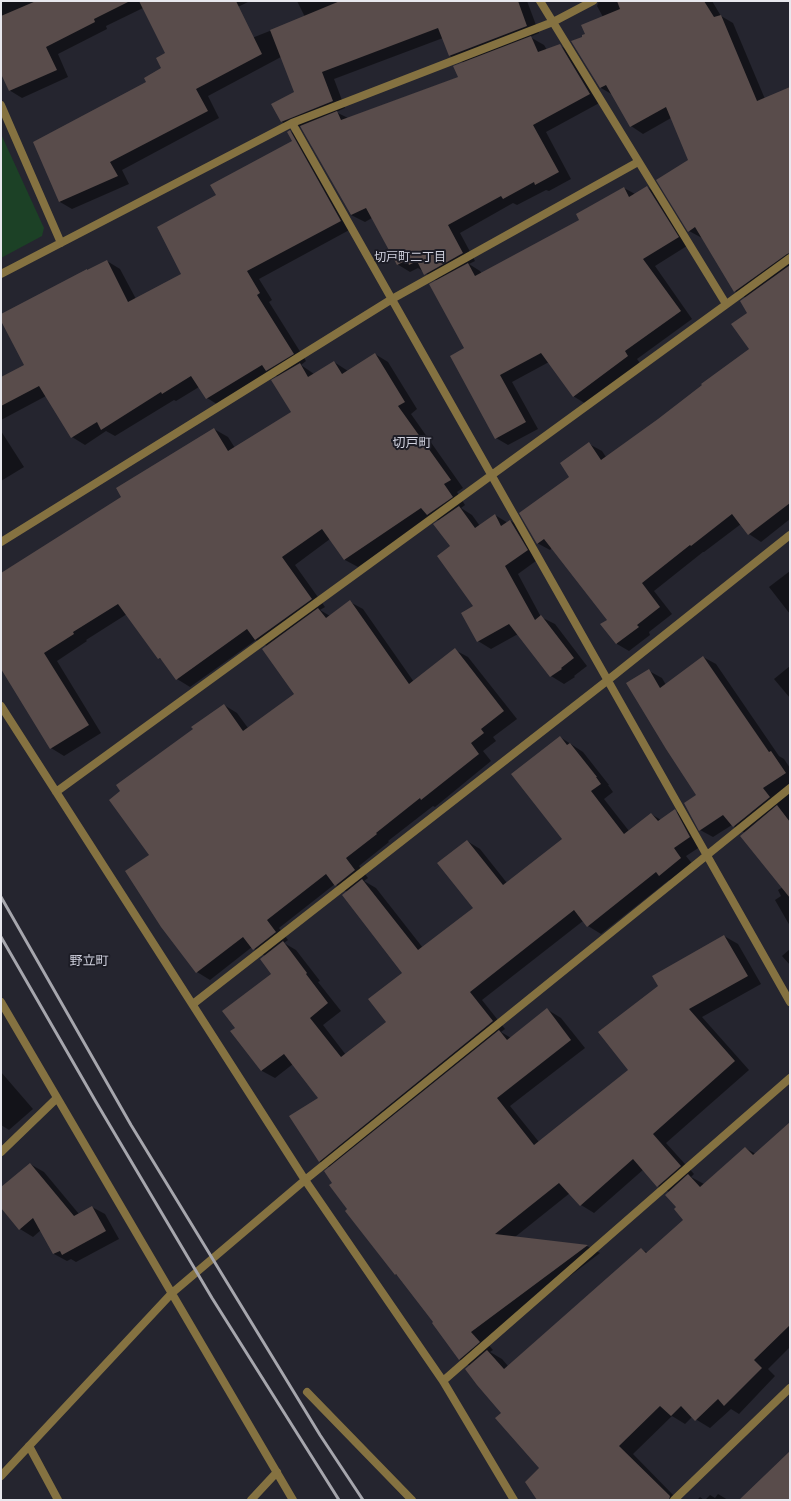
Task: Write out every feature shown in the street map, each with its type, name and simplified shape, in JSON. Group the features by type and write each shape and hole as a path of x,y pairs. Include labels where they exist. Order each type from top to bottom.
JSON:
{"street":[{"path":"540,1 726,304"},
{"path":"1,274 292,123 552,22 593,1"},
{"path":"1,105 61,243"},
{"path":"292,123 790,1002"},
{"path":"1,542 392,299 638,162"},
{"path":"56,792 790,258"},
{"path":"193,1004 608,680 790,535"},
{"path":"1,706 306,1180 443,1381 514,1500"},
{"path":"1,1476 172,1293 306,1180 790,788"},
{"path":"1,1002 293,1500"},
{"path":"443,1381 790,1078"},
{"path":"1,1152 57,1098"},
{"path":"674,1500 790,1388"},
{"path":"307,1392 412,1500"},
{"path":"28,1446 58,1500"},
{"path":"251,1500 277,1472"}],"green space":[{"path":"1,134 44,228 42,236 1,258"}],"building":[{"path":"36,1 130,1 94,19 95,22 46,47 57,70 9,91 1,74 1,16"},
{"path":"139,1 236,1 262,54 196,89 208,111 110,162 118,176 59,202 33,142 146,82 144,78 161,68 156,58 165,53"},
{"path":"340,1 518,1 527,26 449,56 438,28 322,72 333,101 281,122 271,104 294,92 270,30"},
{"path":"617,1 704,1 714,17 721,15 757,101 790,87 790,253 734,292 695,227 688,232 656,180 688,160 666,107 630,127 606,85 600,88 571,41 582,37 582,35 585,34 581,25 620,9"},
{"path":"531,36 538,52 560,44 590,94 533,125 559,172 535,185 534,182 503,199 501,196 448,225 463,253 424,275 417,261 409,265 407,260 397,265 366,208 351,215 300,126 337,111 341,120 458,77 453,66"},
{"path":"290,130 341,221 247,271 260,293 257,295 294,354 266,371 262,365 206,399 191,376 162,394 161,392 101,430 97,422 71,438 39,386 1,406 1,377 24,365 1,321 1,314 107,260 128,302 181,274 157,227 216,195 210,185 292,141 287,132"},
{"path":"647,186 679,237 643,259 681,311 625,351 628,356 573,397 541,353 500,375 526,422 495,439 450,356 464,348 429,284 468,263 475,276 579,220 576,214 624,187 629,197"},
{"path":"790,265 790,503 748,535 732,514 642,583 660,607 637,625 639,627 616,644 600,624 607,620 544,539 537,544 519,513 569,477 560,463 589,442 601,460 658,419 702,385 701,384 749,349 731,324 747,313 740,301"},
{"path":"375,353 405,402 398,406 451,480 444,484 453,497 427,515 421,508 344,560 322,529 282,557 312,599 255,640 247,629 176,680 160,658 158,659 118,604 73,632 74,634 44,653 89,725 50,749 1,669 1,573 121,497 116,488 214,428 228,451 291,412 271,380 300,363 308,377 334,361 342,374"},
{"path":"459,506 475,528 495,514 501,526 510,520 528,550 505,566 535,620 541,615 574,658 550,677 509,624 477,642 461,613 473,606 437,556 450,546 433,524"},
{"path":"350,600 409,684 455,648 504,711 481,729 484,733 471,743 479,754 421,800 420,798 346,858 355,870 335,886 326,874 267,920 276,932 253,950 243,937 196,973 161,927 125,871 149,855 109,800 120,791 116,785 193,729 191,727 224,704 243,731 294,694 262,649 318,608 326,618"},
{"path":"703,656 769,752 771,751 786,773 763,788 770,797 733,827 723,815 699,831 684,803 696,795 626,683 649,669 660,688"},
{"path":"560,736 567,745 570,743 597,777 601,784 591,791 624,834 651,813 658,821 675,809 690,837 674,848 681,858 659,876 656,872 587,927 574,910 470,992 493,1021 319,1162 289,1116 318,1098 284,1054 261,1071 230,1031 235,1028 222,1011 271,974 260,959 283,941 328,1003 310,1018 341,1057 386,1022 368,999 402,973 342,895 362,879 418,950 473,908 437,863 467,840 503,885 562,839 511,774"},
{"path":"777,805 790,822 790,898 740,836"},
{"path":"724,935 748,976 689,1009 735,1061 653,1134 681,1166 657,1187 633,1159 580,1206 559,1183 495,1234 588,1245 471,1332 480,1342 459,1360 432,1323 433,1322 345,1211 347,1209 329,1185 332,1183 324,1171 499,1030 507,1040 547,1008 571,1040 497,1098 534,1145 628,1070 598,1032 658,986 652,976"},
{"path":"790,1122 790,1325 754,1360 762,1368 724,1406 718,1399 695,1421 681,1406 671,1416 660,1406 619,1446 670,1496 669,1500 537,1500 525,1482 539,1468 495,1418 501,1413 465,1369 487,1350 504,1369 641,1248 646,1253 683,1220 674,1209 676,1207 665,1195 688,1174 700,1187 745,1147 753,1155"},
{"path":"30,1163 74,1216 92,1206 106,1231 62,1255 60,1251 53,1254 33,1218 19,1230 1,1208 1,1187"},
{"path":"790,1451 790,1500 739,1500"}],"railway":[{"path":"1,897 131,1125 320,1435 363,1500"},
{"path":"1,937 96,1102 212,1298 339,1500"}],"district":[{"name":"切戸町二丁目","path":"410,257"},
{"name":"切戸町","path":"412,443"},
{"name":"野立町","path":"89,961"}]}
